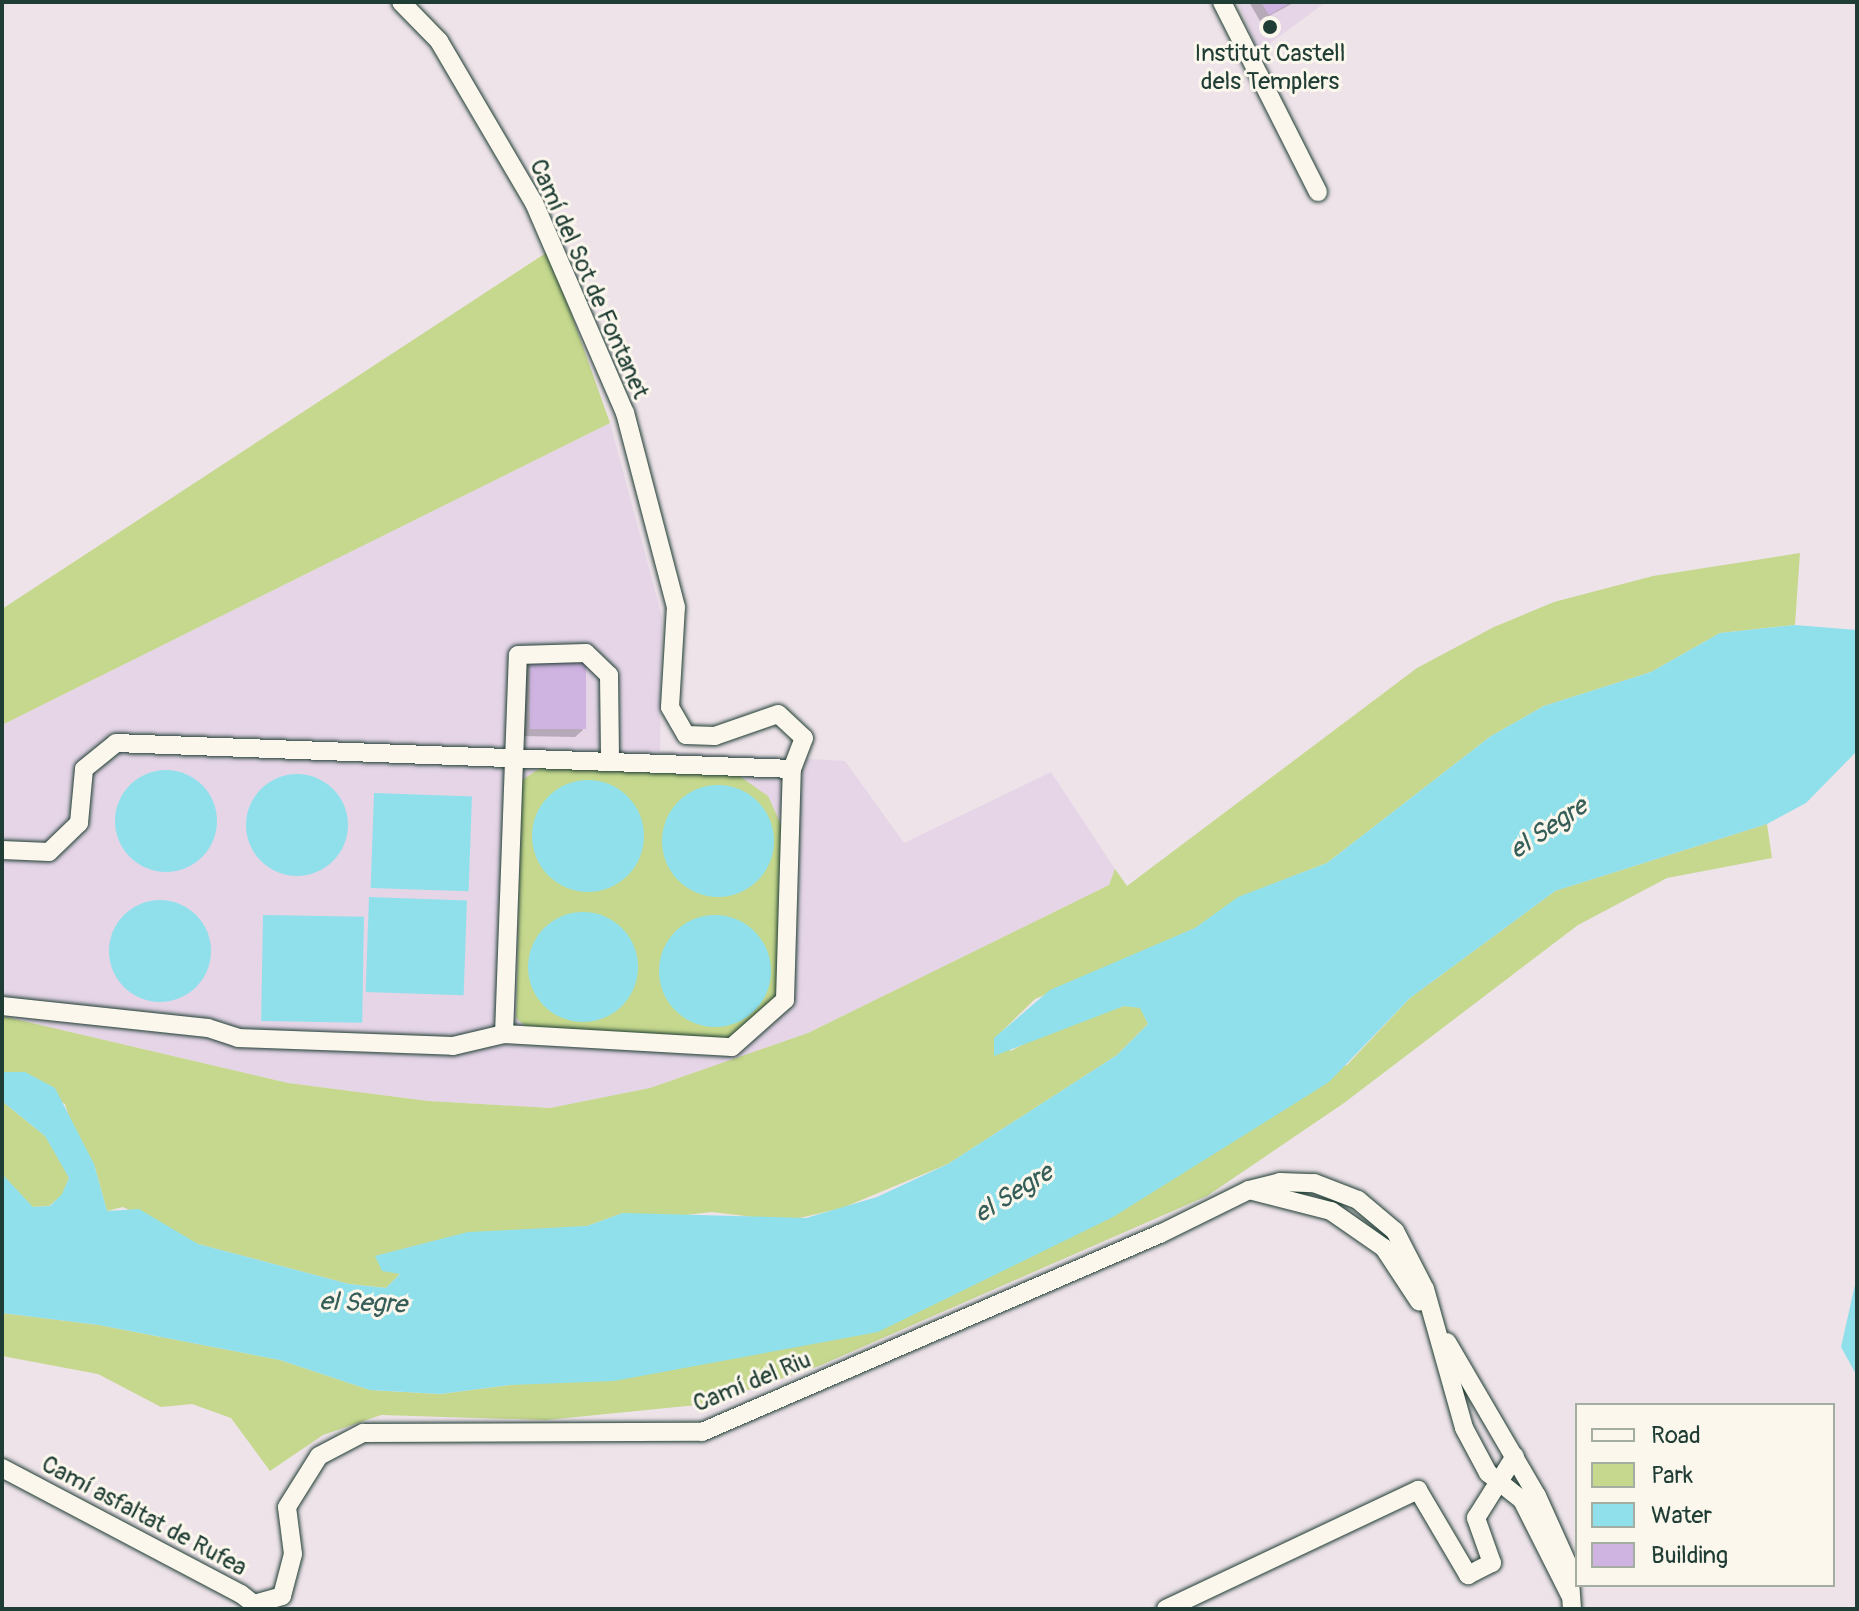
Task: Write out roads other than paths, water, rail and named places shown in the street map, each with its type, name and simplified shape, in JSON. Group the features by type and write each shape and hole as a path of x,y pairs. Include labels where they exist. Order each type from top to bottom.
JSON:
{"street":[{"name":"Camí del Sot de Fontanet","path":"401,2 439,41 534,203 625,413 676,607 670,707 686,735 715,736 778,714 804,738 793,763"},
{"path":"1222,2 1318,192"},
{"path":"504,1034 518,655 586,653 609,675 610,762"},
{"path":"2,850 49,852 79,823 84,769 116,743 610,762 793,763 785,1000 732,1047 504,1034 453,1046 238,1038 208,1028 2,1006"},
{"name":"Camí del Riu","path":"259,1606 282,1596 293,1554 287,1507 319,1456 363,1433 702,1432 1160,1234 1249,1190 1331,1211 1384,1248 1439,1331"},
{"path":"1439,1331 1515,1456 1569,1567 1571,1602"},
{"path":"1439,1331 1464,1428 1496,1479 1522,1500 1571,1602"},
{"path":"1166,1609 1418,1490 1468,1575 1492,1563 1476,1518 1496,1479 1515,1456"},
{"name":"Camí asfaltat de Rufea","path":"2,1468 259,1606"}],"water":[{"name":"el Segre","path":"1795,625 1857,630 1857,751 1806,803 1767,824 1555,891 1410,998 1329,1082 1113,1217 878,1332 614,1381 510,1385 440,1394 370,1390 280,1360 99,1325 2,1313 2,1174 33,1207 50,1206 62,1194 69,1178 45,1136 2,1101 2,1072 25,1072 55,1088 94,1164 107,1211 139,1209 198,1244 349,1284 386,1288 400,1274 382,1271 375,1256 468,1232 587,1226 623,1213 806,1218 877,1197 948,1164 1117,1055 1148,1024 1140,1008 1124,1006 994,1056 994,1038 1050,990 1195,928 1238,897 1327,863 1491,736 1544,706 1651,672 1720,633"},
{"path":"166,770 186,774 202,785 213,801 217,821 213,841 202,857 186,868 166,872 146,868 130,857 119,841 115,821 119,801 130,785 146,774"},
{"path":"297,774 317,778 333,789 344,805 348,825 344,845 333,861 317,872 297,876 277,872 261,861 250,845 246,825 250,805 261,789 277,778"},
{"path":"588,780 609,785 627,797 639,815 644,836 639,857 627,875 609,887 588,892 567,887 549,875 537,857 532,836 537,815 549,797 567,785"},
{"path":"718,785 739,790 757,802 769,820 774,841 769,862 757,880 739,892 718,897 697,892 679,880 667,862 662,841 667,820 679,802 697,790"},
{"path":"374,793 472,796 469,891 371,888"},
{"path":"369,897 467,900 464,995 366,992"},
{"path":"160,900 179,904 196,915 207,932 211,951 207,970 196,987 179,998 160,1002 141,998 124,987 113,970 109,951 113,932 124,915 141,904"},
{"path":"583,912 604,916 622,928 634,946 638,967 634,988 622,1006 604,1018 583,1022 562,1018 544,1006 532,988 528,967 532,946 544,928 562,916"},
{"path":"263,915 364,917 362,1023 261,1021"},
{"path":"715,915 736,920 754,932 766,950 771,971 766,992 754,1010 736,1022 715,1027 694,1022 676,1010 664,992 659,971 664,950 676,932 694,920"},
{"path":"1857,1276 1857,1376 1841,1347"}],"place":[{"name":"Institut Castell dels Templers","path":"1270,27"}]}
